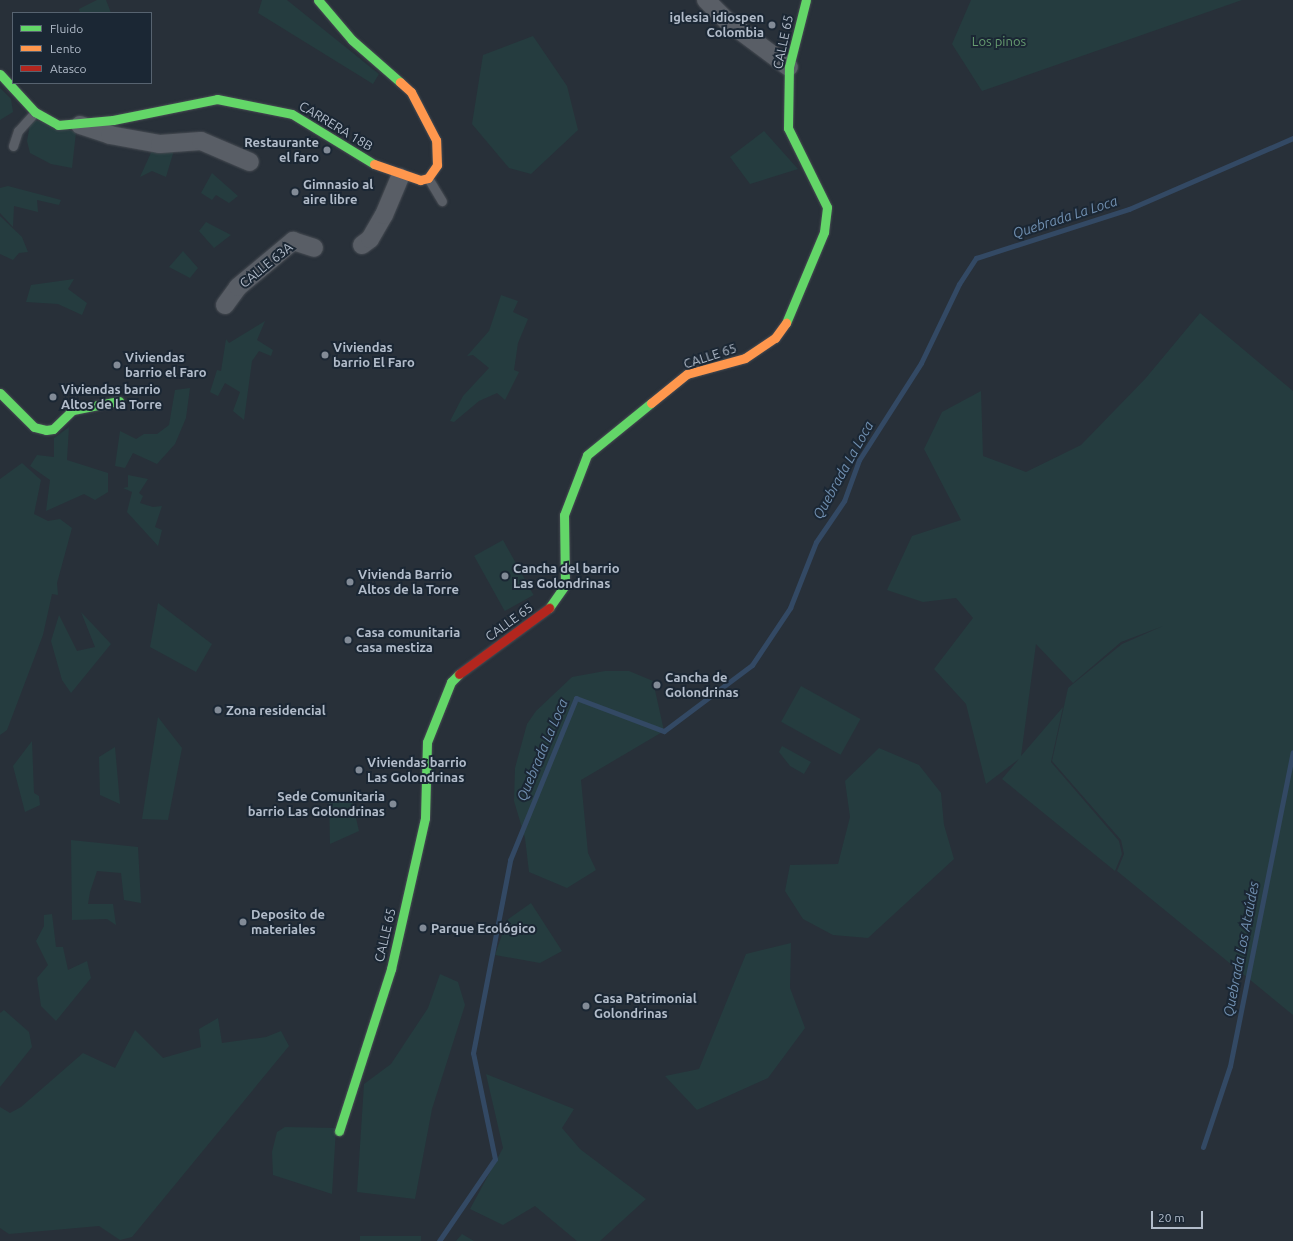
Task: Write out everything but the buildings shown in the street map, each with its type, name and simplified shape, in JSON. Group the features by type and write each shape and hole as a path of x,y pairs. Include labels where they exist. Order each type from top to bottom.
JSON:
{"street":[{"path":"318,0 352,40 412,92 436,140 437,165 428,178"},
{"path":"706,0 727,21 789,66"},
{"name":"CALLE 65","path":"339,1131 391,969 425,818 427,742 451,682 465,667 551,607 565,585 564,515 587,455 686,374 745,358 775,338 791,316 824,232 827,207 817,181 788,128 789,66 806,0"},
{"name":"CARRERA 18B","path":"0,74 35,112 58,125 79,124 217,99 292,114 400,177 420,180 428,178"},
{"path":"79,124 110,135 160,144 201,141 250,162"},
{"path":"362,245 370,239 384,215 400,177"},
{"name":"CALLE 63A","path":"225,305 238,287 293,241 314,248"},
{"path":"0,392 34,427 53,429 73,410 119,400"}],"lane":[{"path":"13,146 18,131 35,112"},
{"path":"428,178 442,201"}],"green space":[{"path":"97,0 106,0 111,12 80,12 79,9"},
{"path":"262,0 287,0 379,74 373,84 258,13"},
{"name":"Los pinos","path":"971,0 1242,0 982,91 952,44"},
{"path":"533,36 567,86 578,130 531,174 509,168 472,124 483,55"},
{"path":"0,88 11,99 13,112 0,120"},
{"path":"31,119 76,132 72,168 51,164 30,153 27,141"},
{"path":"764,131 798,169 750,184 730,157"},
{"path":"154,146 175,147 166,177 152,171 140,177"},
{"path":"212,173 238,196 229,203 216,195 212,200 201,193"},
{"path":"8,186 61,200 59,205 37,200 38,212 14,206 13,227 0,213 0,188"},
{"path":"0,216 22,237 28,252 19,253 13,260 0,254"},
{"path":"206,222 231,235 214,248 199,231"},
{"path":"183,251 198,268 190,278 169,267"},
{"path":"74,279 68,289 87,303 82,315 58,304 26,302 31,285"},
{"path":"501,295 518,301 513,312 528,319 518,343 514,370 519,372 505,400 497,393 479,401 454,422 450,421 463,396 489,368 473,355 467,356 489,331"},
{"path":"1200,313 1293,391 1293,1015 1117,871 1124,854 1121,840 1052,761 1068,688 1122,644 1163,626 1121,642 1073,683 1036,644 1021,756 1063,707 1051,762 1119,841 1122,854 1115,871 1002,779 1019,759 986,784 966,704 934,669 973,618 956,598 923,602 887,590 912,536 961,520 924,449 942,412 981,391 983,456 1026,472 1081,445 1145,379"},
{"path":"265,321 257,340 273,350 271,356 259,351 252,361 244,420 233,411 240,392 225,383 218,396 210,392 217,370 221,371 226,339 229,343"},
{"path":"190,388 186,418 175,444 157,464 133,453 125,468 115,466 120,431 136,439 144,434 157,434 169,425 175,390"},
{"path":"69,427 67,460 108,473 108,492 95,500 84,494 46,511 50,480 30,466 37,455 54,457 54,438"},
{"path":"22,463 41,480 34,514 48,521 60,519 72,528 57,583 58,595 52,594 43,635 7,730 0,735 0,479"},
{"path":"128,475 148,479 139,493 143,496 140,503 153,507 162,506 155,527 162,530 158,546 127,512 132,492 123,488 128,487"},
{"name":"Cancha del barrio Las Golondrinas","path":"503,540 534,595 505,611 474,556"},
{"path":"158,603 212,644 196,672 150,647"},
{"path":"81,612 111,644 71,693 62,680 51,641 59,615 77,651 95,647"},
{"path":"605,671 629,671 653,681 664,731 581,780 588,853 596,870 567,888 529,872 525,838 514,801 515,768 527,724 536,711 572,677"},
{"path":"801,686 860,719 841,755 781,722"},
{"path":"158,717 182,748 168,820 142,819"},
{"path":"32,741 34,793 39,796 40,805 25,812 13,766"},
{"path":"782,746 811,762 804,774 790,766 779,752"},
{"path":"115,747 120,804 100,795 99,757"},
{"path":"879,748 919,765 941,793 944,825 954,859 868,938 833,935 803,919 785,891 790,865 838,864 850,817 845,781"},
{"path":"350,793 359,831 330,844 329,794"},
{"path":"71,840 138,847 141,903 124,900 121,873 97,871 90,892 88,904 113,904 116,925 107,919 72,920"},
{"path":"531,903 562,951 540,963 495,955 507,920"},
{"path":"52,914 56,947 63,947 68,970 87,961 91,978 56,1021 41,1006 37,978 48,965 36,941 44,926 44,915"},
{"path":"791,943 790,988 805,1028 768,1078 697,1110 665,1076 699,1069 746,954"},
{"path":"440,974 458,982 465,1005 432,1109 415,1199 357,1192 364,1084 391,1064 428,1008"},
{"path":"4,1010 29,1032 32,1047 0,1087 0,1013"},
{"path":"218,1018 222,1043 266,1037 281,1031 289,1046 132,1237 120,1240 99,1226 9,1234 0,1228 0,1107 10,1113 21,1107 83,1053 115,1068 135,1030 163,1058 201,1047 199,1029"},
{"path":"486,1074 574,1109 562,1128 580,1149 646,1199 600,1241 577,1241 535,1206 503,1225 470,1209 503,1148"},
{"path":"285,1127 336,1128 332,1194 273,1175 272,1152 277,1132"},
{"path":"462,1234 474,1241 456,1241"},
{"path":"360,1236 421,1236 421,1241 360,1241"}],"waterway":[{"name":"Quebrada La Loca","path":"439,1241 495,1159 473,1053 510,860 576,698 664,731 752,665 790,608 816,542 844,501 859,460 921,363 959,284 976,258 1129,209 1293,138"},
{"name":"Quebrada Los Ataúdes","path":"1203,1147 1230,1066 1293,752"}],"traffic: fast":[{"path":"318,0 352,40 400,82"},
{"path":"786,323 824,232 827,207 788,128 789,67 806,0"},
{"path":"0,74 35,112 58,125 113,120 217,99 292,114 374,164"},
{"path":"0,393 34,427 46,430 53,429 73,410 119,401"},
{"path":"549,608 565,585 564,515 587,455 651,403"},
{"path":"339,1131 391,969 425,818 427,742 451,682 459,674"}],"traffic: slow":[{"path":"374,164 420,180 428,178 437,165 436,140 411,92 400,82"},
{"path":"651,403 687,374 745,358 775,338 786,323"}],"traffic: jam":[{"path":"459,674 549,608"}],"place":[{"name":"iglesia idiospen Colombia","path":"772,25"},
{"name":"Restaurante el faro","path":"327,150"},
{"name":"Gimnasio al aire libre","path":"295,192"},
{"name":"Viviendas barrio El Faro","path":"325,355"},
{"name":"Viviendas barrio el Faro","path":"117,365"},
{"name":"Viviendas barrio Altos de la Torre","path":"53,397"},
{"name":"Cancha del barrio Las Golondrinas","path":"505,576"},
{"name":"Vivienda Barrio Altos de la Torre","path":"350,582"},
{"name":"Casa comunitaria casa mestiza","path":"348,640"},
{"name":"Cancha de Golondrinas","path":"657,685"},
{"name":"Zona residencial","path":"218,710"},
{"name":"Viviendas barrio Las Golondrinas","path":"359,770"},
{"name":"Sede Comunitaria barrio Las Golondrinas","path":"393,804"},
{"name":"Deposito de materiales","path":"243,922"},
{"name":"Parque Ecológico","path":"423,928"},
{"name":"Casa Patrimonial Golondrinas","path":"586,1006"}]}
